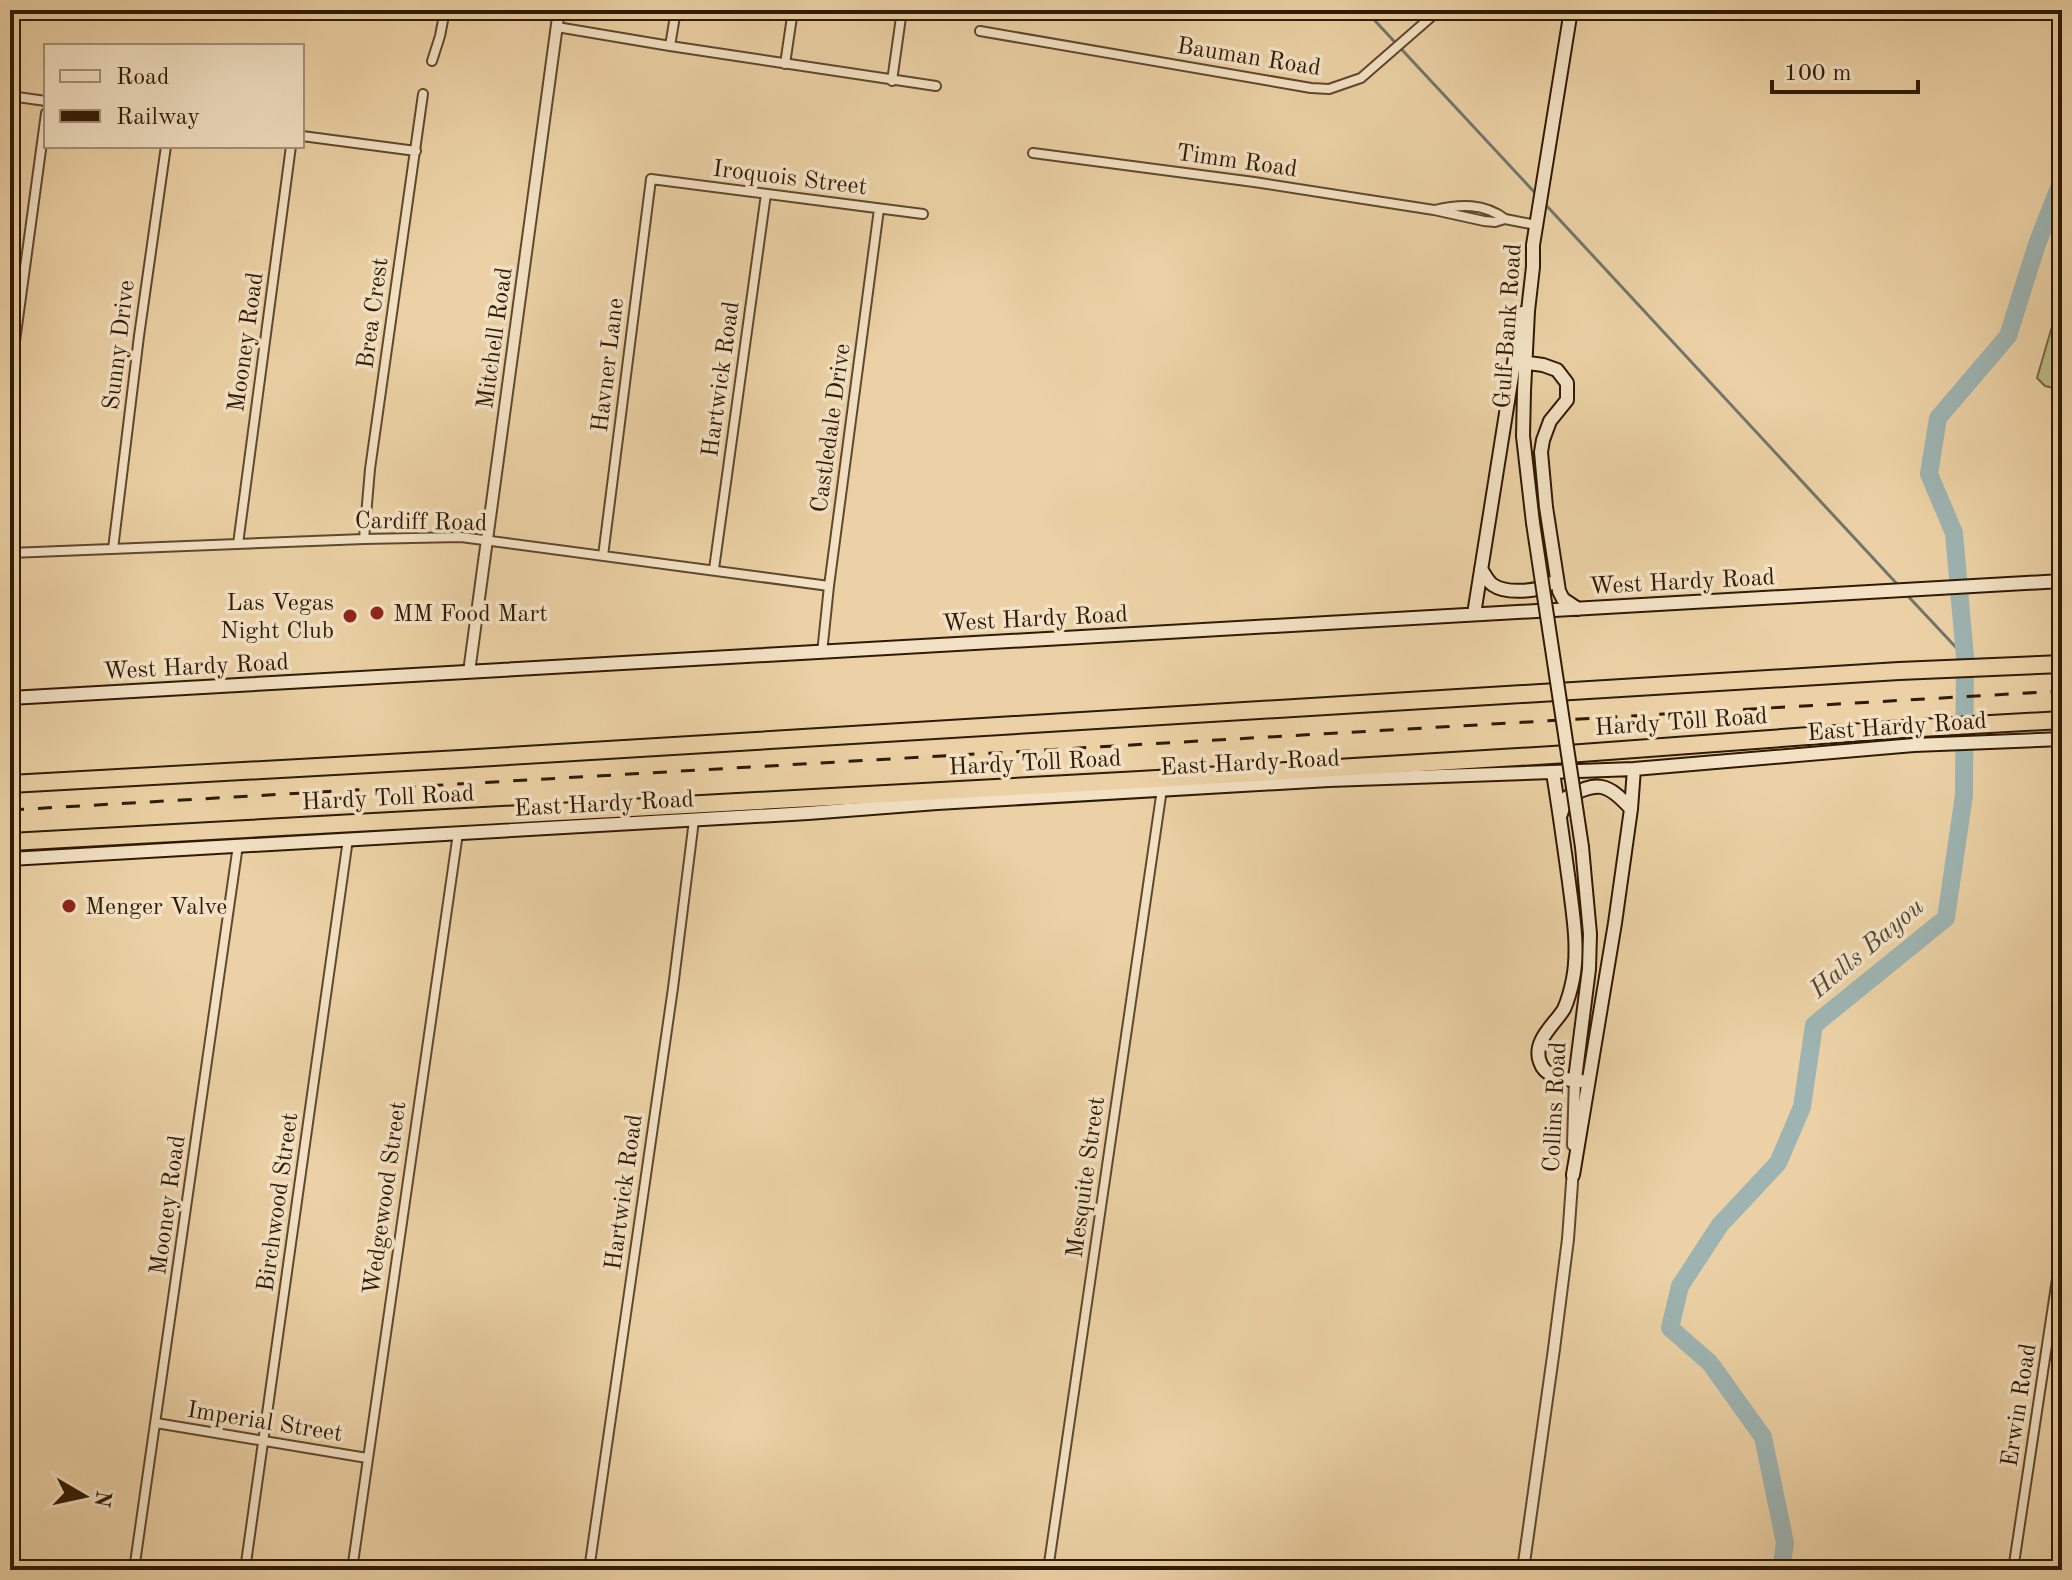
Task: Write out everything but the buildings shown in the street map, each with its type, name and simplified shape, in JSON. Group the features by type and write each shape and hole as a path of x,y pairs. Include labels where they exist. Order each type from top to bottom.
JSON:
{"highway":[{"name":"Hardy Toll Road","path":"10,784 1899,671 2062,664"},
{"name":"Hardy Toll Road","path":"10,842 1140,780 2062,720"}],"main road":[{"name":"Gulf Bank Road","path":"1552,646 1523,436 1520,362 1533,245 1570,12"},
{"path":"1474,614 1520,362 1557,370 1567,383 1567,400 1550,421 1541,452 1559,591 1563,599 1578,610"},
{"path":"1481,569 1491,584 1507,591 1545,587 1552,583 1556,573"},
{"name":"West Hardy Road","path":"10,698 2061,581"},
{"name":"Collins Road","path":"1552,646 1582,847 1590,934 1582,1080"},
{"name":"East Hardy Road","path":"10,859 694,820 1162,789 1634,769 1914,745 2062,739"},
{"path":"1573,1175 1582,1080 1615,923 1634,769"},
{"path":"1553,773 1574,915 1575,955 1573,978 1563,1011 1551,1024 1539,1047 1539,1061 1546,1071 1556,1077 1582,1080"},
{"path":"1560,817 1566,798 1579,790 1602,787 1616,792 1631,809"}],"street":[{"path":"432,61 445,11 434,10"},
{"name":"Mitchell Road","path":"469,672 559,10"},
{"path":"670,46 676,10"},
{"path":"785,64 793,10"},
{"path":"892,81 902,10"},
{"name":"Bauman Road","path":"980,31 1329,89 1361,78 1439,10"},
{"path":"1532,10 1570,12"},
{"path":"557,27 936,86"},
{"name":"Brea Crest","path":"364,539 370,469 423,94"},
{"path":"10,96 44,101"},
{"path":"10,378 44,128"},
{"path":"304,136 416,151"},
{"name":"Sunny Drive","path":"113,549 166,148"},
{"name":"Mooney Road","path":"238,544 291,148"},
{"name":"Timm Road","path":"1033,153 1434,210 1468,205 1487,209 1505,219 1537,221"},
{"name":"Iroquois Street","path":"651,179 923,214"},
{"name":"Havner Lane","path":"603,556 651,179"},
{"name":"Hartwick Road","path":"714,569 766,194"},
{"name":"Castledale Drive","path":"822,653 879,209"},
{"name":"Cardiff Road","path":"10,553 461,537 829,586"},
{"name":"Mesquite Street","path":"1048,1570 1162,789"},
{"name":"Hartwick Road","path":"589,1570 670,1010 694,820"},
{"name":"Wedgewood Street","path":"352,1570 458,833"},
{"name":"Birchwood Street","path":"245,1570 348,839"},
{"name":"Mooney Road","path":"134,1570 238,845"},
{"name":"Collins Road","path":"1523,1570 1568,1239 1573,1175"},
{"name":"Erwin Road","path":"2013,1570 2062,1246"},
{"name":"Imperial Street","path":"156,1423 367,1458"}],"shaded area":[{"path":"2062,292 2062,390 2045,386 2037,378"}],"waterway":[{"path":"1365,10 1537,195"},
{"name":"Halls Bayou","path":"1781,1570 1785,1543 1763,1437 1710,1363 1670,1328 1680,1286 1720,1225 1778,1163 1802,1107 1814,1025 1946,918 1964,795 1965,657 1954,533 1929,474 1938,418 2008,336 2037,244 2062,180"},
{"path":"1545,204 1898,585"},
{"path":"1906,594 1965,657"}],"railway":[{"path":"10,810 2062,691"}],"place":[{"name":"MM Food Mart","path":"377,613"},
{"name":"Las Vegas Night Club","path":"350,616"},
{"name":"Menger Valve","path":"69,906"}]}
